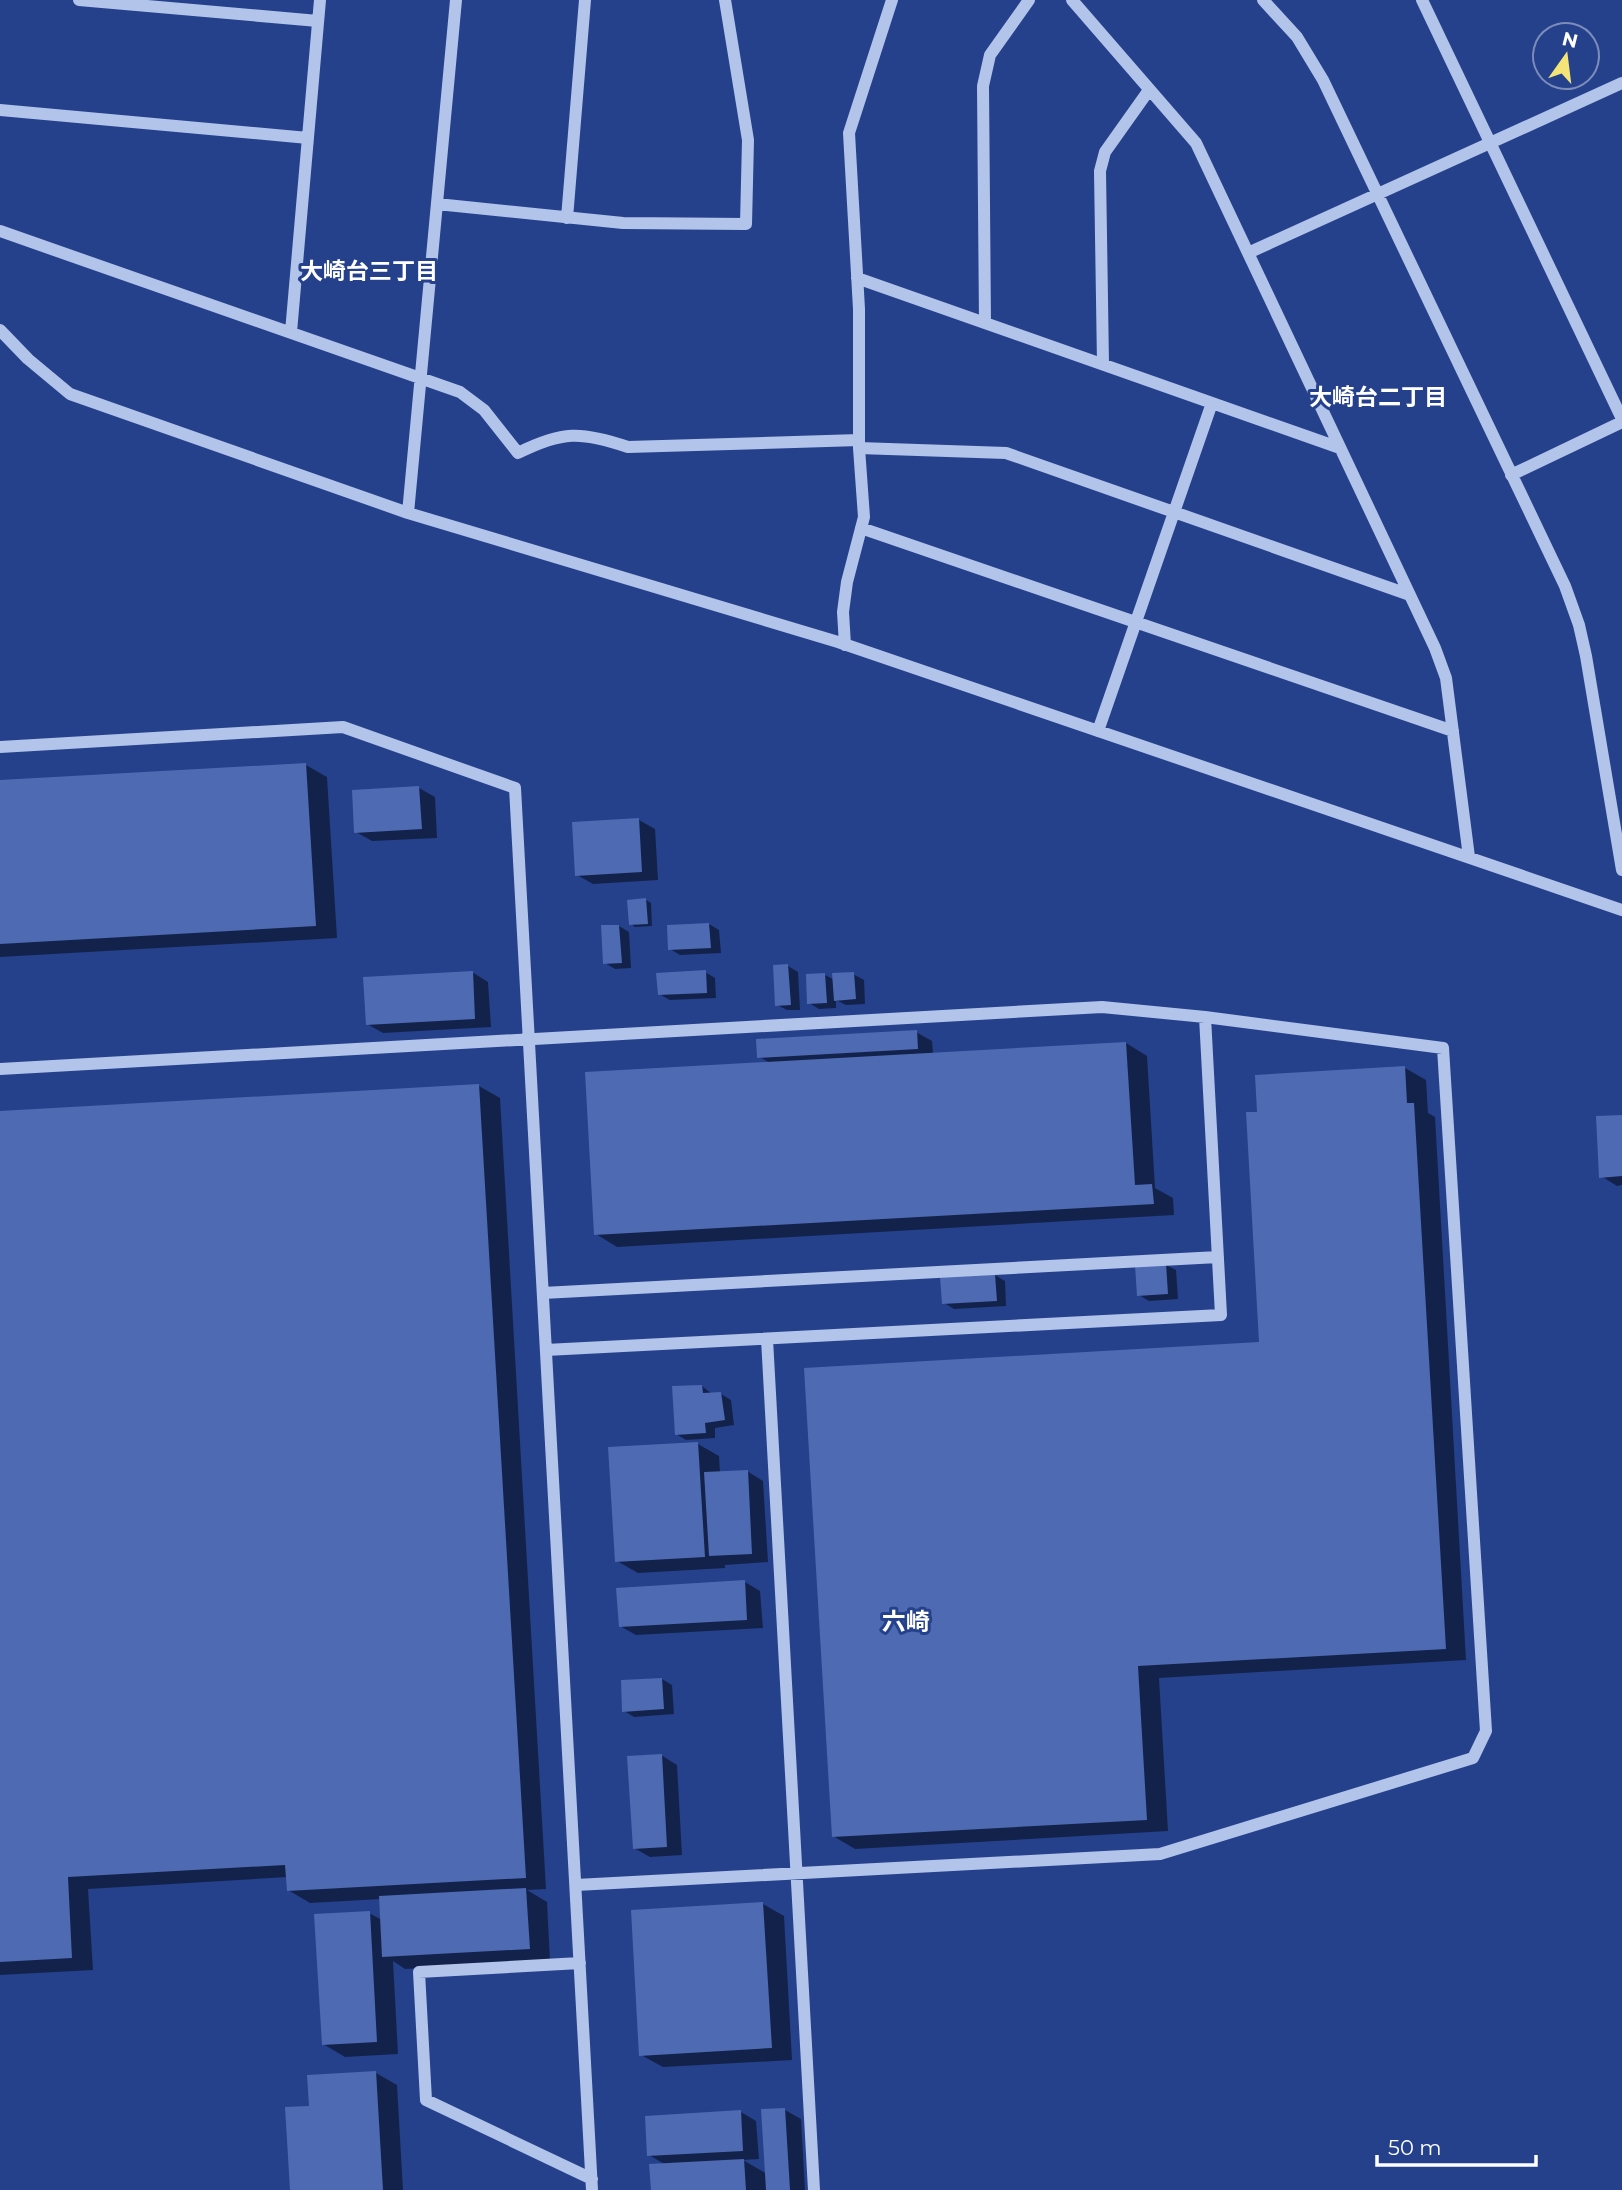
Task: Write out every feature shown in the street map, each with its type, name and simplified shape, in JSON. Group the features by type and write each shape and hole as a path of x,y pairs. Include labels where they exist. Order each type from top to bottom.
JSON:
{"street":[{"path":"79,0 318,21"},
{"path":"291,332 320,0"},
{"path":"408,513 456,0"},
{"path":"567,218 585,0"},
{"path":"437,204 623,223 746,224 748,140 725,0"},
{"path":"845,645 843,612 847,582 864,517 859,444 857,278 849,133 892,0"},
{"path":"985,323 983,86 990,55 1029,0"},
{"path":"1072,0 1196,144 1435,648 1446,678 1469,857"},
{"path":"1263,0 1297,37 1323,80 1565,586 1580,625 1622,870"},
{"path":"1422,0 1622,420 1511,475"},
{"path":"1248,253 1622,83"},
{"path":"1102,364 1100,171 1105,152 1149,90"},
{"path":"0,110 308,138"},
{"path":"0,231 460,392 484,410 518,453 543,441 569,434 602,438 628,447 859,444 1006,453 1410,595"},
{"path":"857,278 1340,448"},
{"path":"0,330 28,359 70,394 408,513 845,645 1622,910"},
{"path":"1098,731 1212,403"},
{"path":"861,528 1453,731"},
{"path":"0,747 343,727 515,788 576,1885 592,2184 426,2100 419,1972 580,1963"},
{"path":"0,1069 1102,1007 1205,1017 1443,1048 1486,1731 1473,1758 1160,1854 576,1885"},
{"path":"546,1350 1222,1315 1205,1017"},
{"path":"543,1293 1218,1257"},
{"path":"767,1339 814,2190"}],"building":[{"path":"306,763 316,926 0,944 0,780"},
{"path":"419,786 422,829 354,833 352,790"},
{"path":"639,818 642,872 575,876 572,822"},
{"path":"646,898 648,924 629,925 627,900"},
{"path":"709,923 711,948 668,950 667,925"},
{"path":"601,925 619,925 622,963 603,964"},
{"path":"788,964 791,1005 775,1006 773,965"},
{"path":"706,970 707,993 658,995 656,973"},
{"path":"473,971 475,1019 366,1025 363,977"},
{"path":"854,972 856,999 834,1001 832,973"},
{"path":"825,973 827,1003 807,1004 806,974"},
{"path":"917,1030 918,1049 757,1058 756,1039"},
{"path":"1126,1042 1135,1185 1152,1184 1154,1204 594,1235 585,1072"},
{"path":"1405,1066 1407,1103 1414,1103 1446,1649 1138,1666 1147,1820 832,1837 804,1368 1259,1342 1246,1112 1257,1112 1255,1075"},
{"path":"479,1084 526,1878 287,1891 285,1865 68,1877 72,1958 0,1962 0,1111"},
{"path":"1622,1115 1622,1176 1599,1178 1596,1116"},
{"path":"1166,1263 1168,1294 1137,1296 1135,1265"},
{"path":"995,1274 997,1301 942,1304 940,1277"},
{"path":"702,1385 703,1393 721,1392 725,1420 705,1423 706,1433 675,1435 672,1386"},
{"path":"698,1442 705,1557 615,1562 608,1447"},
{"path":"748,1470 752,1554 709,1556 704,1472"},
{"path":"745,1580 747,1620 619,1627 616,1588"},
{"path":"662,1678 664,1709 622,1712 621,1680"},
{"path":"662,1754 667,1847 633,1849 627,1756"},
{"path":"526,1888 530,1949 382,1957 379,1896"},
{"path":"763,1902 772,2048 639,2056 631,1910"},
{"path":"370,1911 377,2042 322,2045 314,1914"},
{"path":"376,2071 383,2190 290,2190 285,2107 309,2106 307,2075"},
{"path":"785,2108 790,2190 766,2190 761,2109"},
{"path":"741,2110 743,2151 647,2156 645,2116"},
{"path":"744,2159 746,2190 651,2190 649,2164"}],"district":[{"name":"大崎台三丁目","path":"369,271"},
{"name":"大崎台二丁目","path":"1378,397"},
{"name":"六崎","path":"906,1622"}]}
